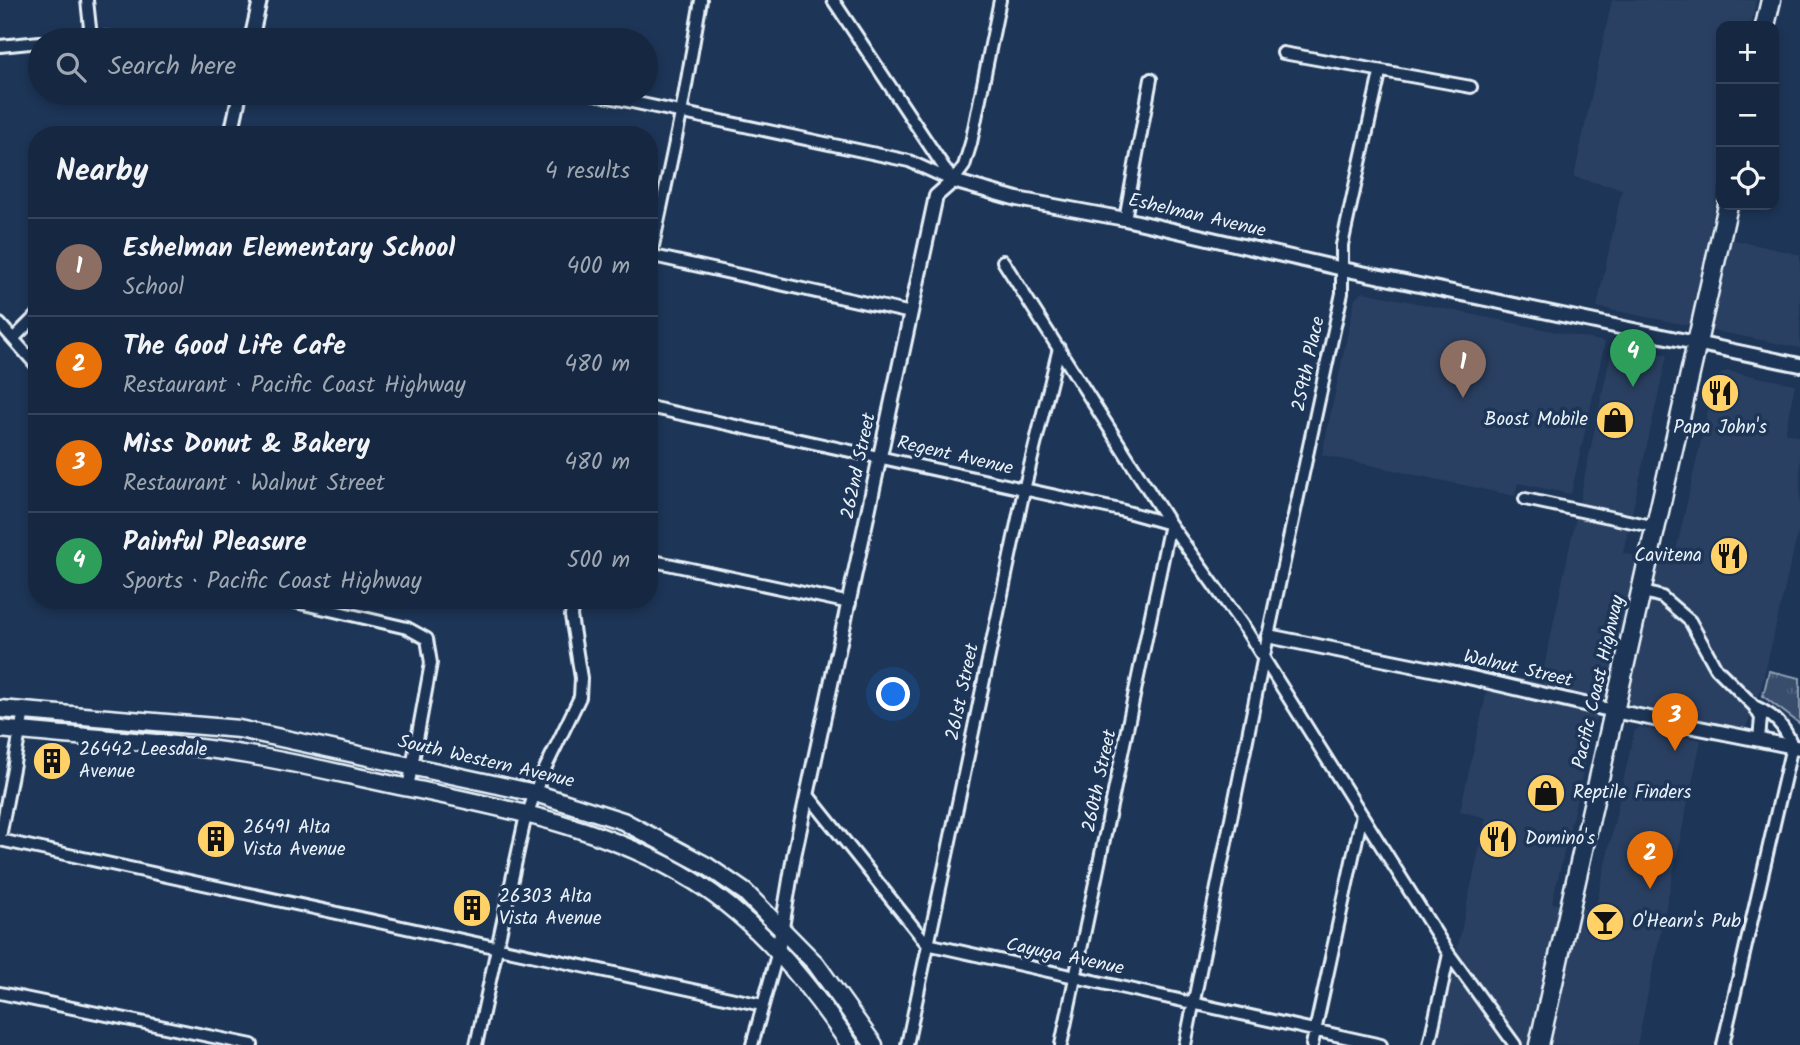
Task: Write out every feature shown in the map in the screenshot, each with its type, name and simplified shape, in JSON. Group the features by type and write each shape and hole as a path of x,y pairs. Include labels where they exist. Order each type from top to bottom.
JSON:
{"highway":[{"path":"1766,21 1771,0"},
{"name":"Pacific Coast Highway","path":"1539,1045 1727,210"}],"main road":[{"name":"South Western Avenue","path":"0,709 239,729 535,793 623,821 707,866 745,892 816,964 873,1045"},
{"path":"0,729 223,751 408,788 580,828 661,863 695,882 737,913 778,950 821,1003 850,1045"}],"street":[{"path":"87,0 90,28"},
{"path":"254,28 260,0"},
{"path":"658,221 681,114 701,0"},
{"path":"833,0 953,180"},
{"name":"262nd Street","path":"778,950 780,925 936,196 964,166 1000,0"},
{"path":"0,46 28,43"},
{"path":"1283,53 1471,87"},
{"name":"259th Place","path":"1185,1045 1268,636 1342,293 1342,244 1380,72"},
{"path":"1125,219 1151,79"},
{"path":"234,126 238,105"},
{"name":"Eshelman Avenue","path":"642,105 909,161 953,180 1017,199 1125,219 1343,269 1800,365"},
{"path":"658,260 911,313"},
{"path":"1003,261 1170,524 1246,630 1263,662 1449,954 1515,1045"},
{"path":"14,338 28,323"},
{"path":"0,324 28,355"},
{"name":"261st Street","path":"907,1045 1024,490 1059,348"},
{"name":"Regent Avenue","path":"658,409 881,456 1120,510 1170,524"},
{"path":"1525,499 1656,527"},
{"name":"260th Street","path":"1060,1045 1170,524"},
{"path":"658,562 850,603"},
{"path":"1641,591 1662,597 1690,621 1716,668 1754,706 1761,718 1759,739"},
{"path":"326,609 407,628 427,639 431,663 408,788"},
{"path":"476,1045 528,814 580,696 581,678 572,609"},
{"path":"1246,630 1268,636"},
{"name":"Walnut Street","path":"1268,636 1451,673 1614,712 1796,747"},
{"path":"1723,1045 1796,747 1787,730 1765,710 1754,706"},
{"path":"24,711 0,839 762,1005"},
{"path":"808,795 927,944"},
{"path":"1312,1045 1362,815"},
{"name":"Cayuga Avenue","path":"927,944 1381,1045"},
{"path":"752,1045 778,950"},
{"path":"1429,1045 1449,954"},
{"path":"0,993 252,1045"}],"shaded area":[{"path":"1612,0 1756,0 1752,21 1716,21 1716,200 1709,234 1800,255 1800,348 1597,307 1622,189 1574,177"},
{"path":"1363,292 1605,342 1571,494 1518,483 1515,496 1322,455 1355,299"},
{"path":"1613,343 1667,355 1623,553 1673,564 1715,379 1726,371 1795,384 1785,433 1800,437 1800,524 1760,692 1745,730 1600,701 1552,903 1595,911 1634,732 1640,727 1701,740 1637,1045 1436,1045 1486,818 1460,811 1491,673 1541,682"}],"green space":[{"path":"1769,671 1800,678 1800,724 1763,696"}],"place":[{"name":"Painful Pleasure","path":"1633,387"},
{"name":"Papa John's","path":"1720,393"},
{"name":"Eshelman Elementary School","path":"1463,398"},
{"name":"Boost Mobile","path":"1615,420"},
{"name":"Cavitena","path":"1729,556"},
{"name":"Miss Donut & Bakery","path":"1675,751"},
{"name":"26442 Leesdale Avenue","path":"52,761"},
{"name":"Reptile Finders","path":"1546,793"},
{"name":"26491 Alta Vista Avenue","path":"216,839"},
{"name":"Domino's","path":"1498,839"},
{"name":"The Good Life Cafe","path":"1650,889"},
{"name":"26303 Alta Vista Avenue","path":"472,908"},
{"name":"O'Hearn's Pub","path":"1605,922"}]}
